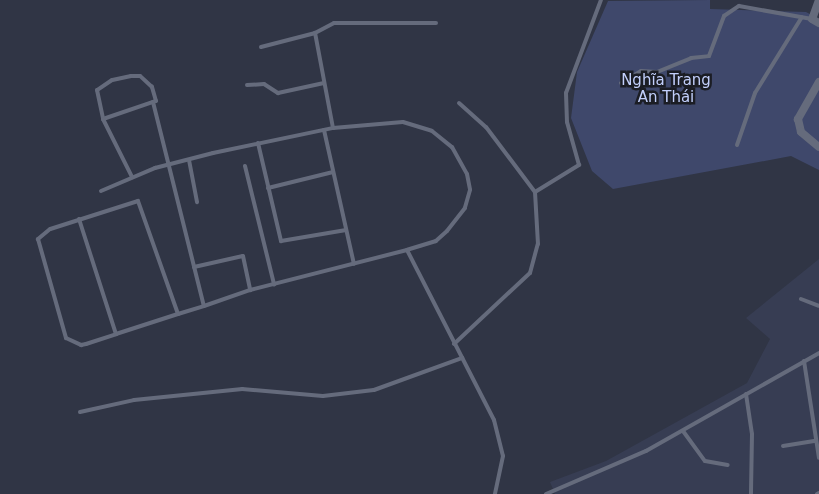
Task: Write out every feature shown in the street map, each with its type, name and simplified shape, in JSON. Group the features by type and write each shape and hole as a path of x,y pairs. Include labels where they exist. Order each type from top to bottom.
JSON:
{"street":[{"path":"816,21 819,0"},
{"path":"819,82 798,119 801,132 819,147"}],"lane":[{"path":"535,192 579,165 567,122 566,93 601,0"},
{"path":"621,84 641,70 657,72 691,58 709,56 724,16 739,6 816,21"},
{"path":"736,144 755,93 802,17"},
{"path":"261,47 315,34 334,24 436,23"},
{"path":"315,34 333,128"},
{"path":"103,119 152,102 156,96 147,81 121,77 97,90 103,119 132,177"},
{"path":"247,85 264,84 278,93 324,83"},
{"path":"152,102 204,306"},
{"path":"454,344 530,273 538,244 535,192 486,127 459,103"},
{"path":"101,191 132,177 168,165 333,128 402,122 432,131 460,158 469,185 465,208 436,241 250,290 204,306 81,345 70,343 38,254 42,232 136,200 141,203 178,314"},
{"path":"324,130 354,264"},
{"path":"258,144 268,188 284,242 346,230"},
{"path":"189,160 197,202"},
{"path":"245,166 274,284"},
{"path":"268,188 333,172"},
{"path":"79,219 116,334"},
{"path":"407,250 491,414 501,447 503,462 495,494"},
{"path":"194,267 242,256 250,290"},
{"path":"801,299 819,306"},
{"path":"546,494 682,431 819,353"},
{"path":"80,412 134,400 242,389 323,396 374,390 462,358"},
{"path":"804,362 819,458"},
{"path":"746,394 752,434 751,494"},
{"path":"682,431 705,461 728,464"},
{"path":"783,446 816,441"}],"shaded area":[{"path":"819,259 819,494 555,494 550,482 606,461 747,383 770,339 746,318"}],"green space":[{"name":"Nghĩa Trang An Thái","path":"710,0 710,9 806,12 819,19 819,170 791,156 613,189 592,171 571,118 577,72 608,1"}]}
